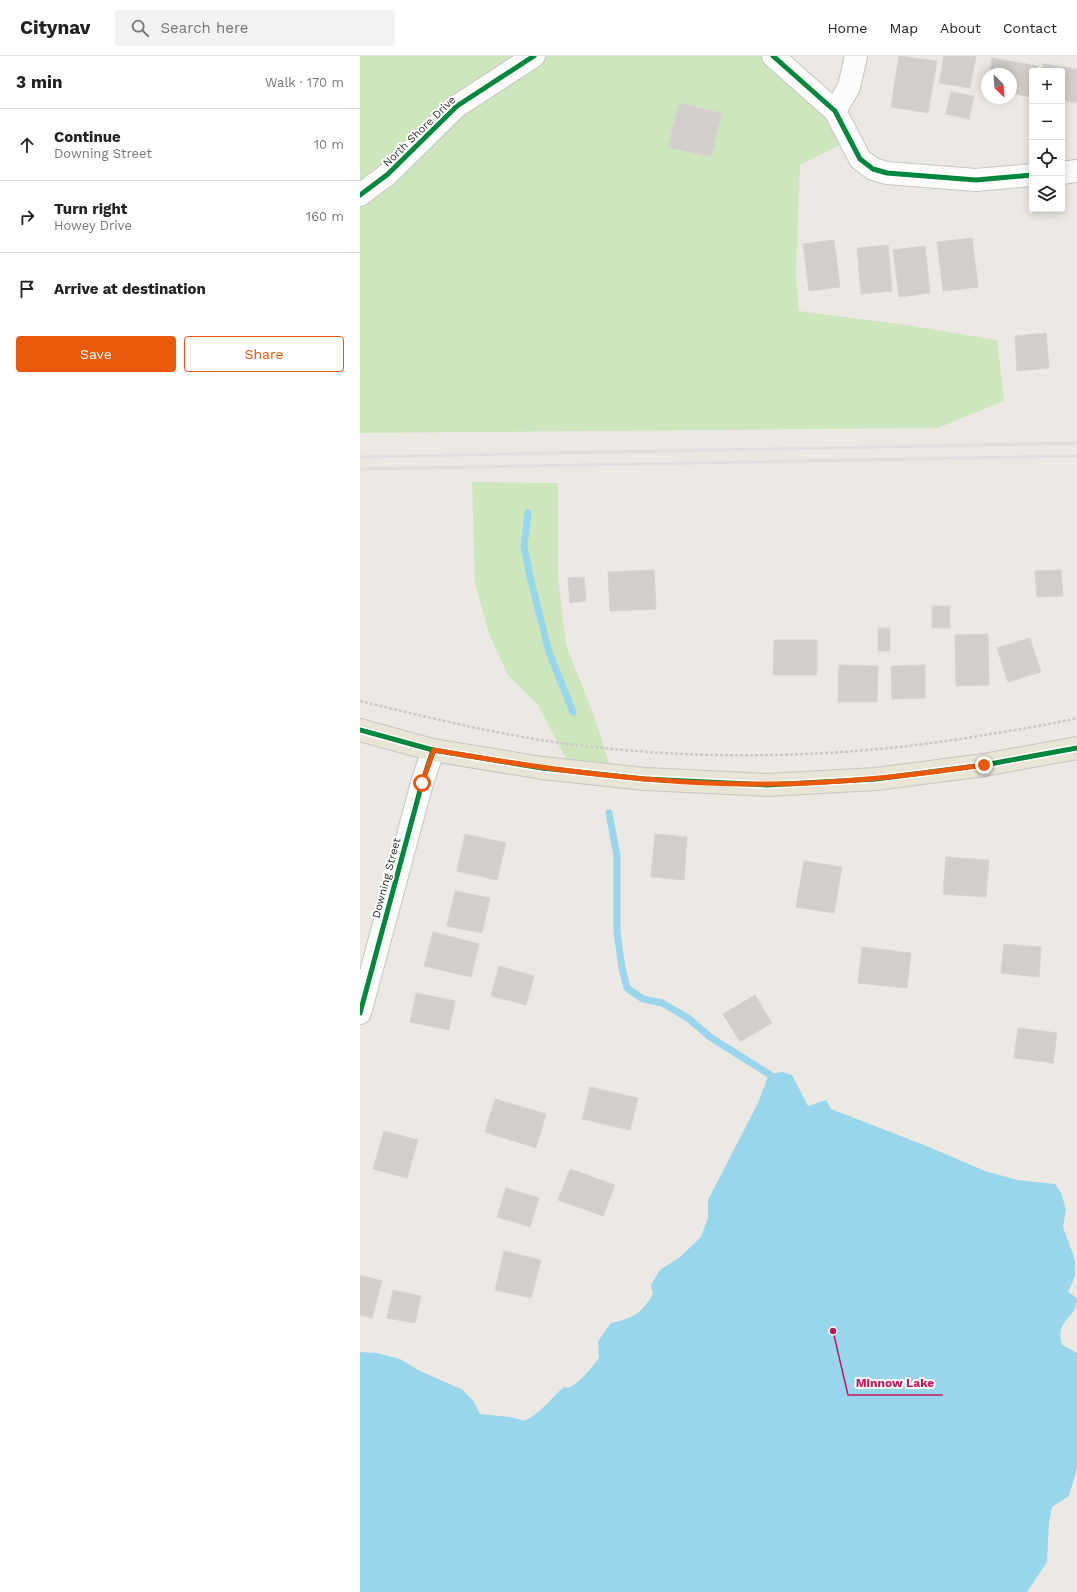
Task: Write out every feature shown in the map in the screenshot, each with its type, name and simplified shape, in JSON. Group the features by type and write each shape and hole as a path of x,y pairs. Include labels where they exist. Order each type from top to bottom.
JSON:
{"main road":[{"path":"360,730 434,750 498,762 590,774 661,780 767,784 876,779 984,765 1077,748"}],"street":[{"name":"North Shore Drive","path":"360,195 388,174 457,106 534,56"},
{"path":"773,56 835,111 860,159 873,169 924,177 976,180 1029,176"},
{"path":"835,111 850,87 856,56"},
{"path":"1065,173 1077,171"},
{"name":"Downing Street","path":"360,1013 422,783 434,750"}],"path":[{"path":"360,701 439,721 535,739 635,751 713,756 846,752 920,745 1077,718"}],"green space":[{"path":"360,56 771,56 848,141 800,165 796,274 799,311 907,325 997,340 1004,401 938,428 360,433"},
{"path":"472,482 558,483 558,576 566,645 594,716 614,778 574,774 538,705 508,675 489,634 475,583"}],"water":[{"path":"783,1072 792,1075 808,1106 826,1100 831,1109 924,1145 985,1171 1017,1180 1055,1184 1061,1193 1066,1209 1063,1227 1075,1260 1075,1276 1068,1292 1077,1298 1076,1305 1074,1311 1063,1325 1060,1336 1062,1345 1077,1353 1077,1468 1069,1496 1052,1507 1049,1522 1047,1562 1027,1592 360,1592 360,1352 377,1353 400,1359 420,1371 463,1390 474,1402 480,1414 511,1417 524,1421 530,1418 564,1387 568,1388 585,1375 599,1358 598,1341 611,1323 631,1317 640,1311 653,1294 651,1285 660,1270 680,1257 701,1237 708,1218 708,1200 758,1103 769,1074"}],"building":[{"path":"899,56 937,61 928,113 891,107"},
{"path":"944,56 976,56 970,88 939,83"},
{"path":"992,58 1038,66 1038,68 1029,68 1029,96 1017,94 1017,68 991,68"},
{"path":"1043,64 1077,69 1077,103 1065,101 1065,68 1042,68"},
{"path":"951,92 974,96 969,119 946,114"},
{"path":"679,103 722,113 711,157 668,147"},
{"path":"972,238 978,287 943,291 937,242"},
{"path":"834,240 840,287 809,291 803,244"},
{"path":"888,245 892,291 861,294 857,248"},
{"path":"925,246 930,293 899,297 893,250"},
{"path":"1046,333 1049,368 1017,371 1015,336"},
{"path":"654,570 656,609 610,611 608,572"},
{"path":"1061,570 1063,596 1037,597 1035,571"},
{"path":"584,577 586,601 570,603 568,578"},
{"path":"932,606 950,606 950,628 932,628"},
{"path":"878,628 890,628 890,651 878,651"},
{"path":"988,634 989,685 956,686 955,635"},
{"path":"1030,638 1041,672 1008,682 997,648"},
{"path":"774,640 817,640 817,675 773,675"},
{"path":"839,665 878,666 877,702 838,702"},
{"path":"925,665 925,698 892,699 891,666"},
{"path":"465,834 506,843 497,880 457,871"},
{"path":"655,834 687,837 684,880 651,877"},
{"path":"946,857 989,860 986,897 943,894"},
{"path":"804,861 842,867 834,913 796,907"},
{"path":"455,891 490,898 482,933 447,926"},
{"path":"433,932 479,944 471,977 424,966"},
{"path":"1004,944 1041,947 1039,977 1001,973"},
{"path":"862,947 911,953 907,988 858,983"},
{"path":"499,966 534,976 526,1005 491,996"},
{"path":"416,993 455,1001 449,1030 410,1022"},
{"path":"755,995 772,1023 740,1042 723,1014"},
{"path":"1018,1028 1057,1033 1053,1063 1014,1058"},
{"path":"590,1087 638,1098 630,1130 582,1119"},
{"path":"495,1099 546,1114 536,1148 485,1132"},
{"path":"384,1131 418,1140 407,1178 373,1169"},
{"path":"570,1169 615,1185 603,1216 558,1200"},
{"path":"506,1188 539,1198 530,1227 497,1217"},
{"path":"504,1251 541,1260 531,1298 495,1290"},
{"path":"360,1275 382,1281 372,1318 360,1315"},
{"path":"393,1290 421,1296 415,1323 387,1318"}],"waterway":[{"path":"528,513 524,547 531,581 549,652 573,712"},
{"path":"609,813 617,856 617,932 622,968 627,988 643,999 662,1003 688,1018 710,1037 769,1074"}],"railway":[{"path":"360,457 1077,443"},
{"path":"360,469 1077,456"}],"cycle path":[{"path":"360,195 388,174 457,106 534,56"},
{"path":"773,56 835,111 860,159 873,169 887,173 976,180 1029,175"},
{"path":"360,730 433,750 542,768 645,779 767,785 876,779 984,765 1077,748"},
{"path":"360,1013 422,783 433,750"}],"place":[{"name":"Minnow Lake","path":"833,1331"}],"route":[{"path":"422,783 434,750 498,762 590,774 700,783 824,783 876,779 984,765"}]}
